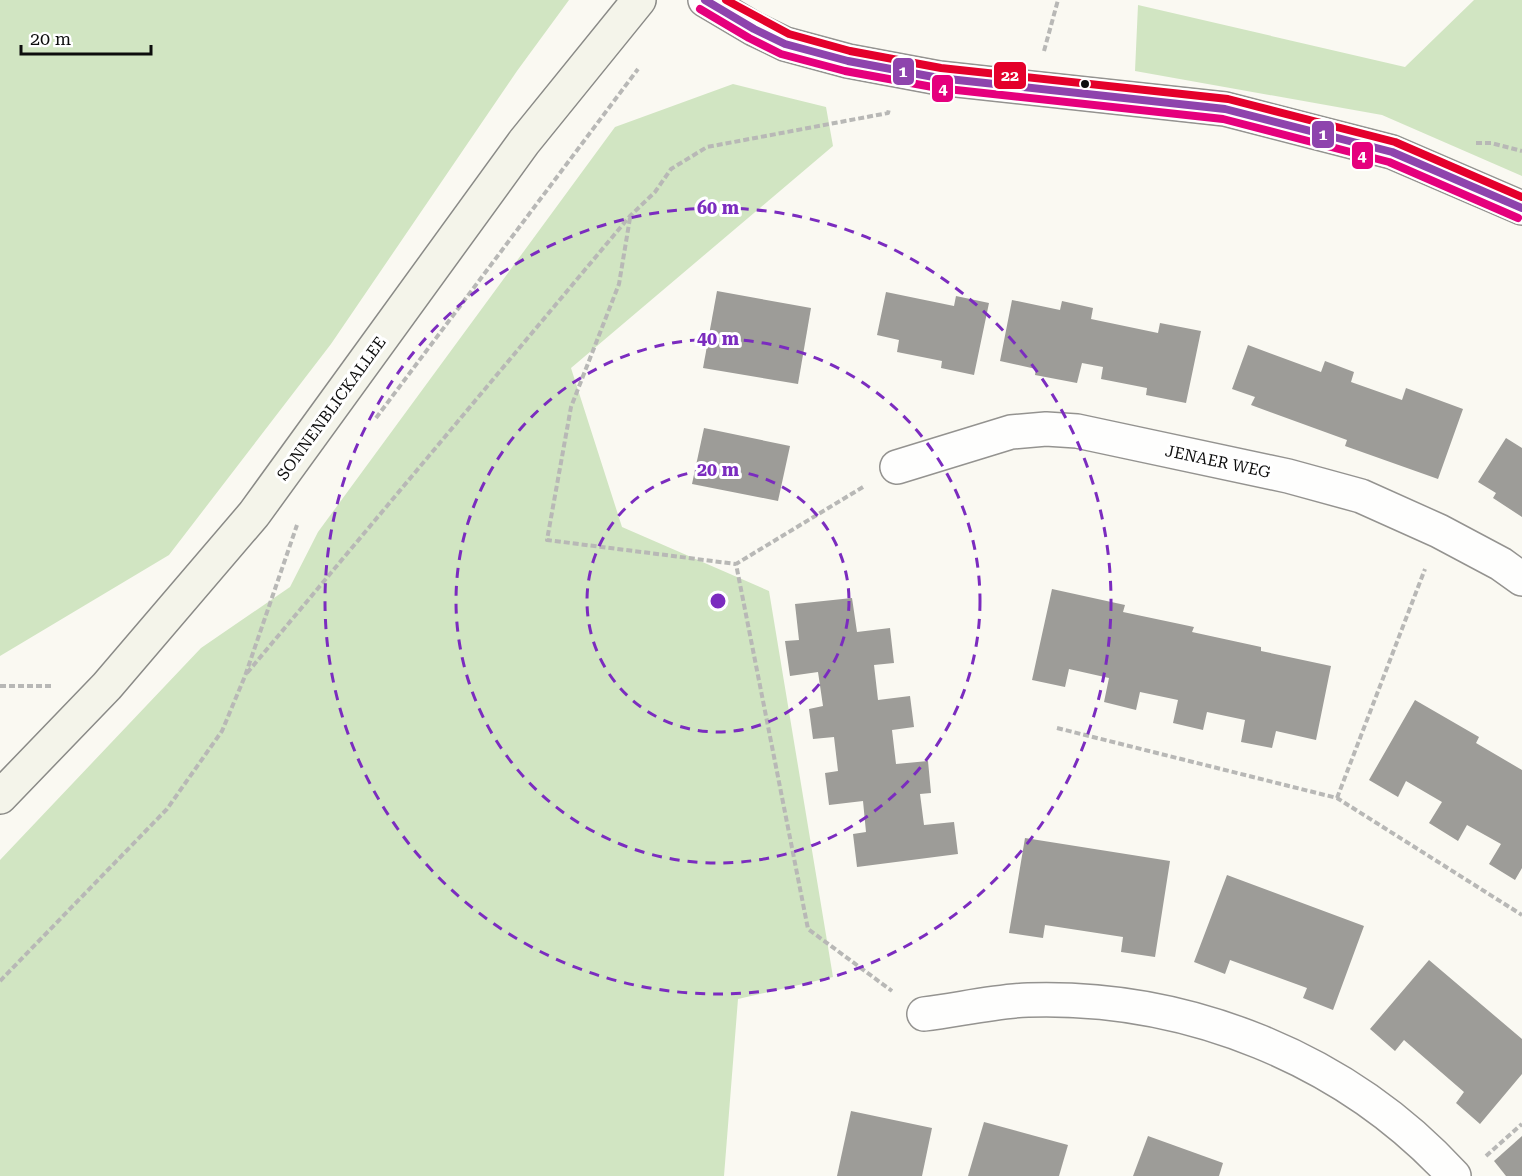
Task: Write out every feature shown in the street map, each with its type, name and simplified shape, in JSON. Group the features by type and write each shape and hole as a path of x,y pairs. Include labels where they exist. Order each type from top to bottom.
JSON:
{"main road":[{"name":"SONNENBLICKALLEE","path":"0,797 107,686 254,514 524,142 639,0"}],"street":[{"path":"705,0 785,44 848,61 939,78 1225,109 1392,153 1522,208"},
{"name":"JENAER WEG","path":"897,467 1011,432 1046,429 1077,431 1323,485 1361,496 1439,531 1501,564 1522,579"},
{"path":"924,1014 1027,1000 1096,1001 1184,1015 1274,1048 1322,1071 1358,1093 1436,1157 1467,1168"}],"path":[{"path":"1036,90 1048,32 1058,0"},
{"path":"370,427 640,66"},
{"path":"245,676 630,216 655,192 671,169 707,147 888,113 898,70"},
{"path":"630,216 619,284 571,406 548,540 736,564 897,467"},
{"path":"0,981 167,809 222,731 245,676 298,522"},
{"path":"1337,798 1439,531"},
{"path":"736,564 808,929 924,1014"},
{"path":"1056,728 1337,798 1522,915"},
{"path":"1467,1168 1522,1124"}],"green space":[{"path":"0,0 569,0 517,71 331,344 169,555 0,656"},
{"path":"1474,0 1522,0 1522,176 1382,115 1135,71 1138,5 1405,67"},
{"path":"733,84 826,107 833,146 571,368 622,527 769,591 833,977 738,999 724,1176 0,1176 0,860 201,648 290,587 318,532 615,127"}],"building":[{"path":"717,291 811,308 798,384 703,368"},
{"path":"886,292 954,306 956,296 989,303 974,375 941,368 942,361 897,352 899,340 877,335"},
{"path":"1012,300 1060,310 1062,301 1093,308 1091,319 1158,333 1160,323 1201,331 1186,403 1146,395 1147,388 1101,379 1103,367 1082,363 1077,383 1035,375 1036,369 1000,361"},
{"path":"1248,345 1321,372 1325,361 1354,372 1351,382 1402,400 1406,388 1463,409 1438,479 1345,446 1347,440 1251,405 1255,397 1232,389"},
{"path":"704,428 790,446 778,501 692,484"},
{"path":"1506,438 1522,448 1522,517 1493,498 1496,493 1478,482"},
{"path":"1052,589 1125,605 1123,612 1194,627 1192,632 1261,647 1261,651 1331,666 1316,740 1276,731 1272,748 1241,742 1245,720 1207,712 1203,730 1173,723 1178,700 1140,692 1136,710 1104,702 1109,678 1069,669 1065,687 1032,680"},
{"path":"852,598 857,632 890,628 894,663 874,665 878,700 910,696 914,727 892,730 896,764 928,761 931,793 920,794 924,825 954,822 958,854 857,867 853,834 866,832 863,801 829,805 825,773 838,771 834,737 813,739 809,709 823,706 818,672 790,676 785,641 799,640 795,604"},
{"path":"1415,700 1479,737 1476,743 1522,770 1522,868 1515,880 1489,864 1501,844 1467,825 1458,841 1429,823 1442,802 1406,781 1398,797 1369,780"},
{"path":"1025,838 1170,861 1155,957 1121,952 1123,937 1045,925 1043,938 1009,933"},
{"path":"1227,875 1364,926 1333,1010 1303,998 1307,988 1230,960 1225,974 1194,962"},
{"path":"1429,960 1522,1039 1522,1074 1480,1124 1456,1103 1464,1092 1404,1040 1395,1051 1370,1029"},
{"path":"851,1111 932,1128 922,1176 837,1176"},
{"path":"984,1122 1068,1145 1059,1176 968,1176"},
{"path":"1148,1136 1223,1163 1219,1176 1133,1176"},
{"path":"1522,1136 1522,1176 1506,1176 1494,1161"}],"transit line":[{"name":"1","path":"705,0 785,44 848,61 939,78 1225,109 1392,152 1522,208"},
{"name":"22","path":"726,0 789,34 850,51 941,68 1228,99 1395,142 1522,197"},
{"name":"4","path":"700,9 781,54 845,71 938,88 1223,119 1389,162 1518,218"}]}
